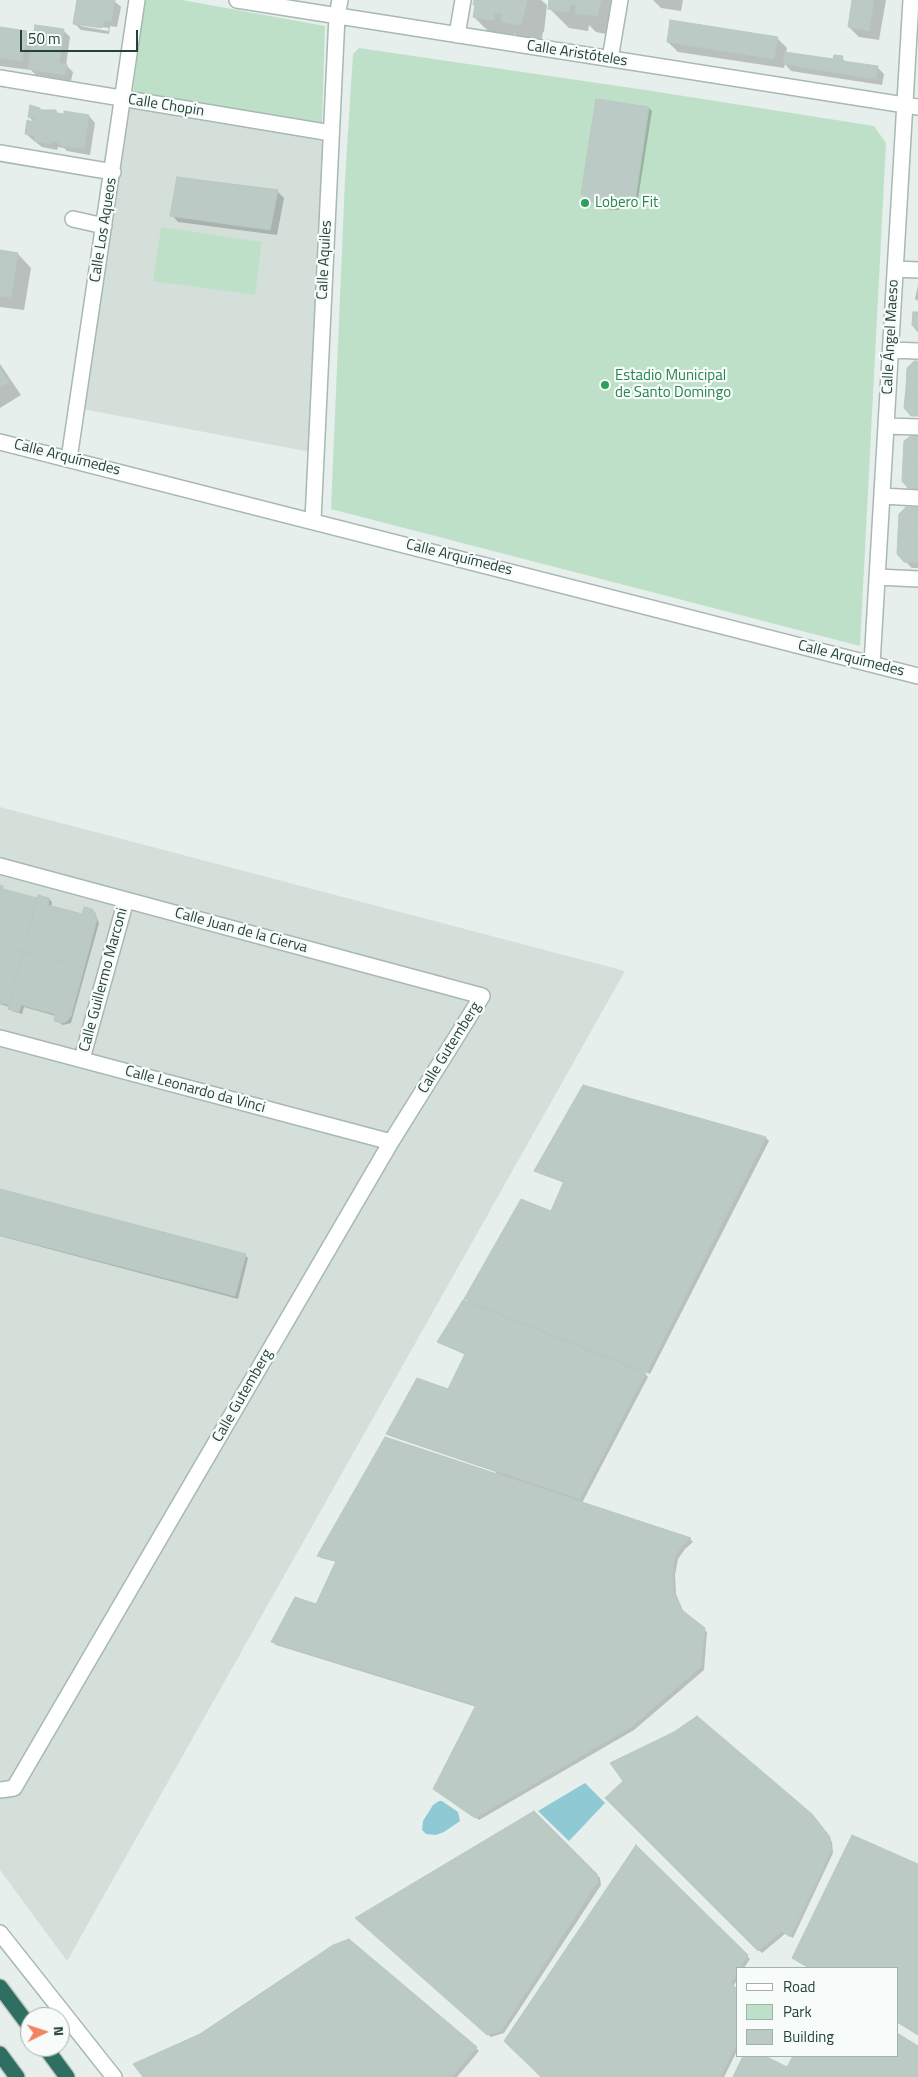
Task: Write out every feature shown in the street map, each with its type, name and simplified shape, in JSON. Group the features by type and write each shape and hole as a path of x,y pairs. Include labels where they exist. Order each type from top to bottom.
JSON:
{"highway":[{"path":"0,1987 20,2014"},
{"path":"0,2054 17,2077"},
{"path":"52,2057 67,2077"}],"street":[{"name":"Calle Los Aqueos","path":"69,459 124,99 137,0"},
{"name":"Calle Aristóteles","path":"237,0 912,106"},
{"name":"Calle Aquiles","path":"312,520 337,16 340,0"},
{"path":"457,35 463,0"},
{"path":"610,59 620,0"},
{"name":"Calle Ángel Maeso","path":"872,664 896,269 912,106 913,35 911,3"},
{"name":"Calle Chopin","path":"0,78 331,133"},
{"path":"0,153 112,172"},
{"path":"73,220 104,226"},
{"path":"896,269 918,270"},
{"path":"891,350 918,352"},
{"path":"886,426 918,427"},
{"name":"Calle Arquímedes","path":"0,442 918,676"},
{"path":"882,496 918,498"},
{"path":"877,577 918,579"},
{"name":"Calle Juan de la Cierva","path":"0,866 482,996"},
{"name":"Calle Guillermo Marconi","path":"82,1059 126,900"},
{"name":"Calle Gutemberg","path":"1,1790 14,1788 391,1142 482,996"},
{"name":"Calle Leonardo da Vinci","path":"0,1038 391,1142"},
{"path":"0,1933 114,2077"}],"shaded area":[{"path":"124,99 331,133 316,453 77,408"},
{"path":"0,807 625,971 67,1961 0,1870"}],"green space":[{"path":"144,0 182,0 325,26 322,124 133,91"},
{"name":"Estadio Municipal de Santo Domingo","path":"359,48 874,126 886,143 860,646 331,509 345,179 353,54"},
{"path":"161,227 262,242 255,295 153,281"}],"water":[{"path":"585,1783 605,1803 569,1841 538,1811"},
{"path":"442,1801 458,1812 460,1821 444,1832 436,1835 426,1834 422,1830 423,1821 433,1805"}],"building":[{"path":"77,0 115,0 111,21 104,20 102,28 73,24"},
{"path":"474,0 527,0 521,25 501,22 502,13 495,12 494,20 473,17"},
{"path":"549,0 601,0 597,16 575,13 577,5 570,4 569,12 548,9"},
{"path":"852,0 874,0 869,31 848,27"},
{"path":"670,20 778,37 774,59 667,42"},
{"path":"35,25 64,29 59,63 67,64 65,75 28,69"},
{"path":"0,27 27,31 22,61 0,58"},
{"path":"785,52 833,59 834,55 843,56 842,61 878,66 876,79 783,64"},
{"path":"596,99 649,107 635,202 626,206 614,208 602,206 590,201 581,194"},
{"path":"30,105 40,108 40,110 56,110 56,113 64,114 64,111 89,115 84,149 59,145 59,143 52,141 51,144 34,141 35,136 25,134 27,120 34,122 35,119 28,117"},
{"path":"177,177 278,190 270,230 170,216"},
{"path":"0,250 18,253 11,297 0,296"},
{"path":"913,312 918,312 918,332 912,325"},
{"path":"914,361 918,361 918,389 906,388 907,368"},
{"path":"0,369 9,382 0,387"},
{"path":"906,388 918,389 918,416 911,416 904,408"},
{"path":"912,435 918,435 918,462 903,461 904,441"},
{"path":"903,461 918,462 918,489 908,488 902,481"},
{"path":"906,507 918,507 918,535 898,533 899,514"},
{"path":"898,533 918,535 918,563 904,562 897,554"},
{"path":"0,885 3,886 3,889 37,898 23,952 0,946"},
{"path":"38,895 49,898 48,905 82,914 84,907 92,909 95,913 97,919 84,968 23,952"},
{"path":"0,946 23,952 9,1005 0,1003"},
{"path":"23,952 84,968 71,1016 66,1022 54,1021 55,1014 21,1005 19,1012 8,1009"},
{"path":"583,1085 766,1137 647,1372 464,1299 521,1199 551,1211 564,1181 534,1171"},
{"path":"0,1189 246,1254 235,1296 0,1235"},
{"path":"463,1300 646,1373 580,1499 386,1434 417,1378 448,1389 465,1354 437,1342"},
{"path":"385,1437 691,1538 675,1556 673,1590 682,1610 705,1628 701,1667 631,1727 475,1818 433,1789 476,1705 271,1642 295,1597 316,1604 336,1561 317,1556"},
{"path":"697,1716 812,1814 830,1837 831,1850 790,1937 782,1931 758,1951 605,1798 623,1781 610,1763 674,1732"},
{"path":"534,1811 597,1874 598,1881 501,2031 487,2035 355,1918"},
{"path":"852,1835 918,1864 918,2035 898,2023 898,1967 807,1967 792,1958"},
{"path":"636,1845 748,1955 741,1967 736,1967 736,1975 731,1983 736,1988 736,2045 720,2077 541,2077 504,2041"},
{"path":"349,1939 477,2047 452,2077 143,2077 133,2064 200,2034 333,1945"},
{"path":"898,2034 918,2046 918,2077 733,2077 743,2057 767,2057 787,2067 792,2057 898,2057"}],"place":[{"name":"Lobero Fit","path":"585,203"},
{"name":"Estadio Municipal de Santo Domingo","path":"605,385"}]}
